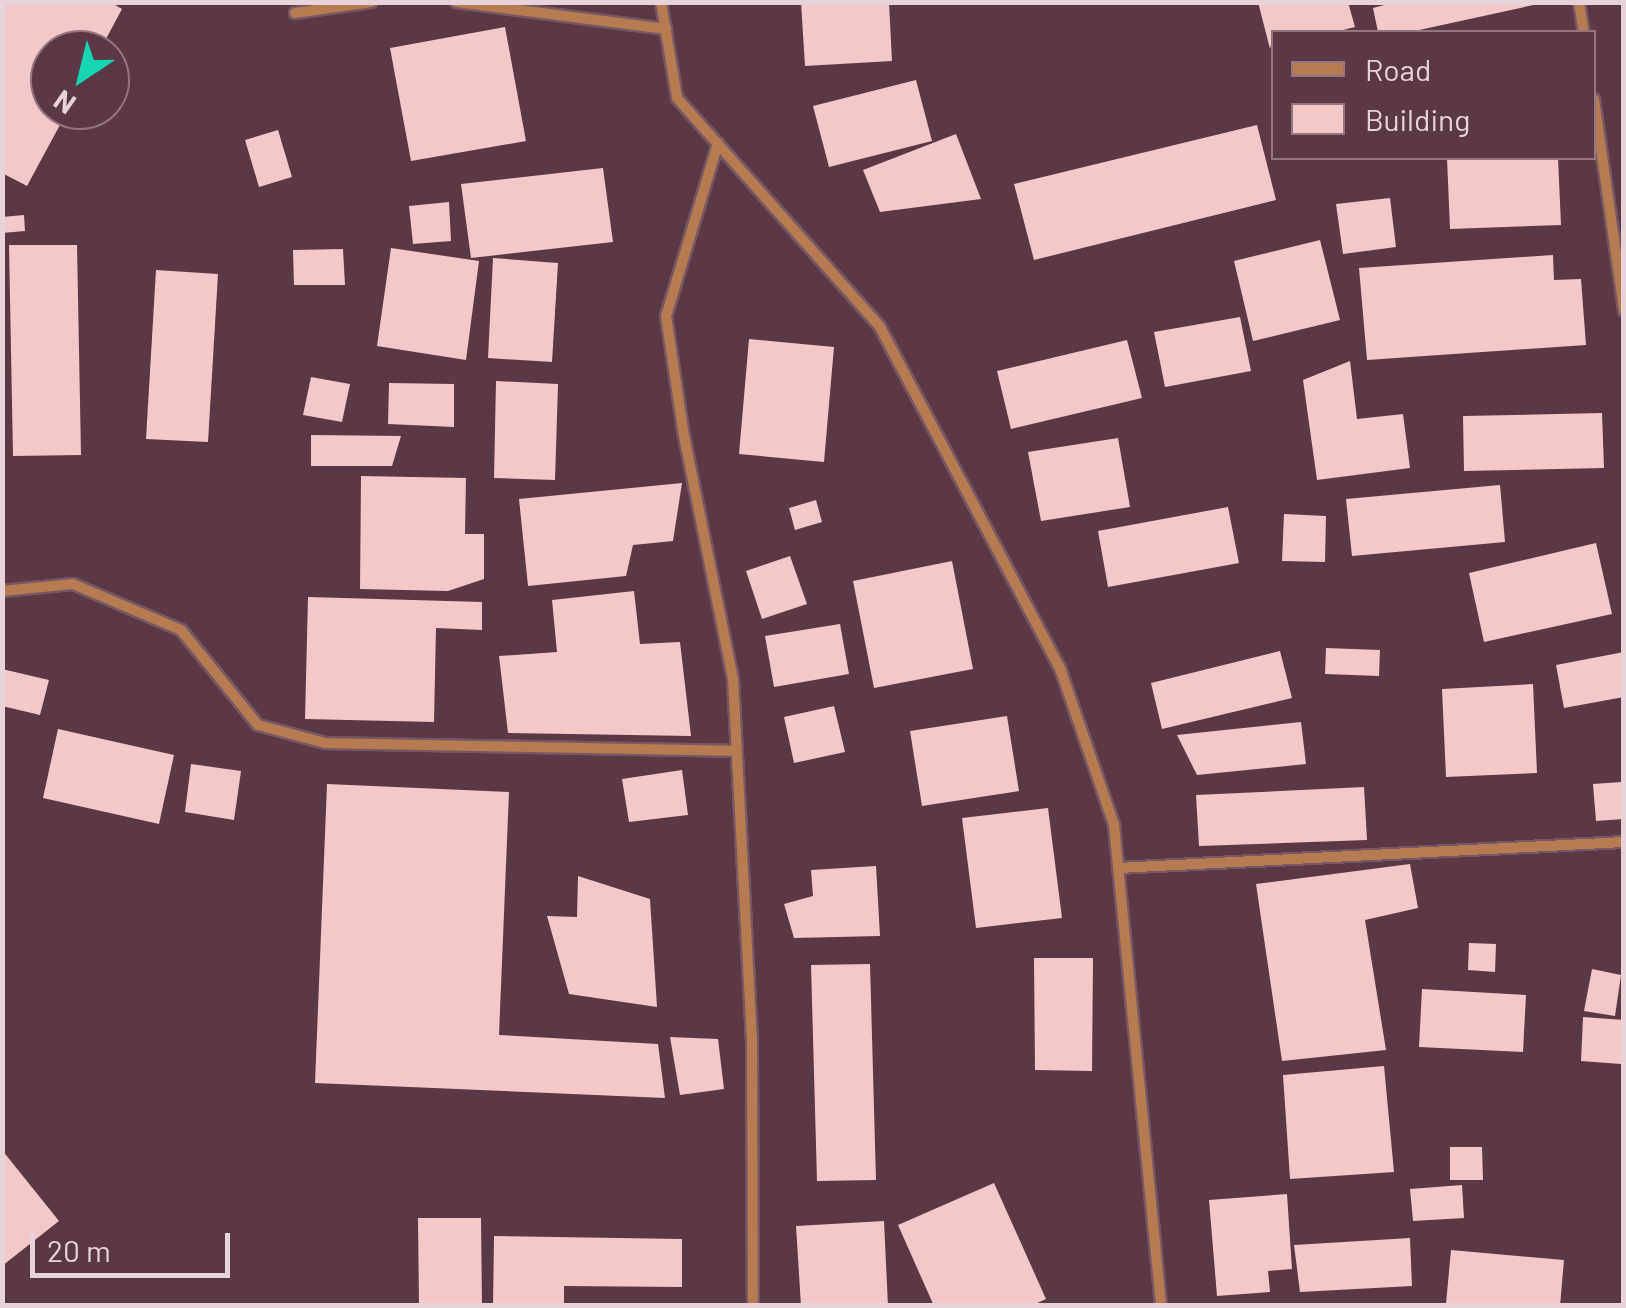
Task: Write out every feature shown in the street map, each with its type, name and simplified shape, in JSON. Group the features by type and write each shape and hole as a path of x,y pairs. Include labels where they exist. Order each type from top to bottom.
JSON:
{"street":[{"path":"296,13 371,2"},
{"path":"456,2 666,29"},
{"path":"661,2 677,98 880,327 1060,668 1114,825 1160,1306"},
{"path":"1579,2 1584,30"},
{"path":"1596,113 1624,311"},
{"path":"718,143 666,316 684,436 733,680 752,1040 753,1306"},
{"path":"2,591 74,584 181,630 258,725 325,743 736,751"},
{"path":"1118,868 1624,842"}],"building":[{"path":"2,2 110,2 122,9 111,30 30,30 30,130 57,130 27,186 2,173"},
{"path":"801,2 889,2 892,61 805,66"},
{"path":"1258,2 1348,2 1355,27 1271,30 1270,49"},
{"path":"1396,2 1538,2 1419,30 1378,30 1373,8"},
{"path":"505,27 526,141 411,161 390,48"},
{"path":"916,80 932,141 829,167 813,106"},
{"path":"1257,125 1276,200 1034,260 1014,184"},
{"path":"278,130 292,177 259,187 245,140"},
{"path":"956,134 981,199 880,212 863,170"},
{"path":"1447,160 1558,160 1561,225 1450,229"},
{"path":"603,168 613,242 471,258 461,184"},
{"path":"1390,198 1396,247 1343,254 1336,204"},
{"path":"449,202 451,241 413,244 409,206"},
{"path":"24,215 25,231 2,233 2,217"},
{"path":"1320,240 1340,320 1253,341 1234,261"},
{"path":"9,245 77,245 81,455 13,456"},
{"path":"391,248 479,261 466,360 377,346"},
{"path":"343,249 345,285 294,285 293,250"},
{"path":"1553,255 1554,280 1581,279 1586,345 1367,360 1359,268"},
{"path":"493,258 558,263 552,362 488,358"},
{"path":"156,270 218,274 208,442 146,439"},
{"path":"1240,317 1251,371 1165,387 1154,332"},
{"path":"749,339 834,347 824,462 739,454"},
{"path":"1127,340 1142,398 1011,429 997,371"},
{"path":"1350,361 1357,419 1403,414 1410,468 1317,480 1303,380"},
{"path":"311,377 350,384 342,422 303,415"},
{"path":"496,381 558,384 555,480 494,478"},
{"path":"389,383 454,384 454,427 388,424"},
{"path":"1602,413 1604,468 1464,471 1463,416"},
{"path":"311,435 401,436 392,466 311,466"},
{"path":"1118,438 1130,507 1041,521 1028,452"},
{"path":"361,476 466,478 465,534 484,534 484,579 448,591 360,589"},
{"path":"682,483 673,541 633,545 626,576 528,586 519,499"},
{"path":"1500,485 1505,542 1352,556 1346,499"},
{"path":"816,500 822,522 795,530 789,508"},
{"path":"1228,507 1239,563 1108,587 1098,531"},
{"path":"1284,514 1326,516 1325,562 1282,561"},
{"path":"1596,543 1612,614 1484,642 1469,573"},
{"path":"790,556 807,604 762,619 746,571"},
{"path":"952,561 973,669 874,688 853,581"},
{"path":"634,591 640,644 680,642 691,736 508,733 499,656 557,652 552,600"},
{"path":"308,597 482,602 482,630 436,628 434,722 305,719"},
{"path":"840,624 849,674 774,687 765,636"},
{"path":"1326,648 1380,650 1379,676 1325,674"},
{"path":"1280,651 1292,698 1162,729 1151,683"},
{"path":"1624,652 1624,697 1564,708 1556,665"},
{"path":"2,669 49,680 40,715 2,706"},
{"path":"1533,684 1537,773 1446,777 1442,689"},
{"path":"834,706 845,752 794,763 784,717"},
{"path":"1007,716 1019,791 922,806 910,731"},
{"path":"1301,722 1306,764 1197,775 1177,735"},
{"path":"58,729 174,755 159,824 43,798"},
{"path":"191,764 241,771 234,820 185,812"},
{"path":"682,770 688,815 629,822 622,779"},
{"path":"1621,782 1624,819 1596,821 1593,784"},
{"path":"327,784 509,792 499,1035 658,1044 665,1098 315,1083"},
{"path":"1364,787 1367,840 1199,846 1196,795"},
{"path":"1048,808 1062,918 976,928 962,818"},
{"path":"1410,864 1418,908 1365,920 1386,1050 1282,1061 1256,884"},
{"path":"876,866 880,936 794,938 784,904 813,896 811,870"},
{"path":"578,876 650,899 657,1007 569,994 547,916 577,917"},
{"path":"1469,943 1496,944 1495,972 1468,970"},
{"path":"1034,958 1093,958 1092,1071 1035,1070"},
{"path":"870,964 876,1180 817,1181 811,965"},
{"path":"1592,969 1621,975 1615,1016 1584,1011"},
{"path":"1422,989 1526,995 1523,1052 1419,1047"},
{"path":"1583,1017 1624,1020 1621,1064 1581,1061"},
{"path":"670,1037 718,1039 724,1089 680,1095"},
{"path":"1384,1066 1394,1172 1290,1179 1283,1075"},
{"path":"1450,1147 1482,1147 1483,1180 1450,1180"},
{"path":"2,1150 59,1221 2,1266"},
{"path":"994,1183 1046,1299 1031,1306 934,1306 898,1225"},
{"path":"1462,1185 1464,1218 1413,1221 1410,1189"},
{"path":"1287,1194 1292,1269 1268,1271 1270,1292 1217,1296 1209,1200"},
{"path":"418,1218 481,1218 482,1306 419,1306"},
{"path":"884,1221 888,1306 801,1306 796,1226"},
{"path":"494,1236 682,1239 682,1287 564,1286 564,1306 493,1306"},
{"path":"1410,1238 1412,1286 1300,1292 1294,1245"},
{"path":"1451,1250 1564,1260 1560,1306 1446,1304"}]}
